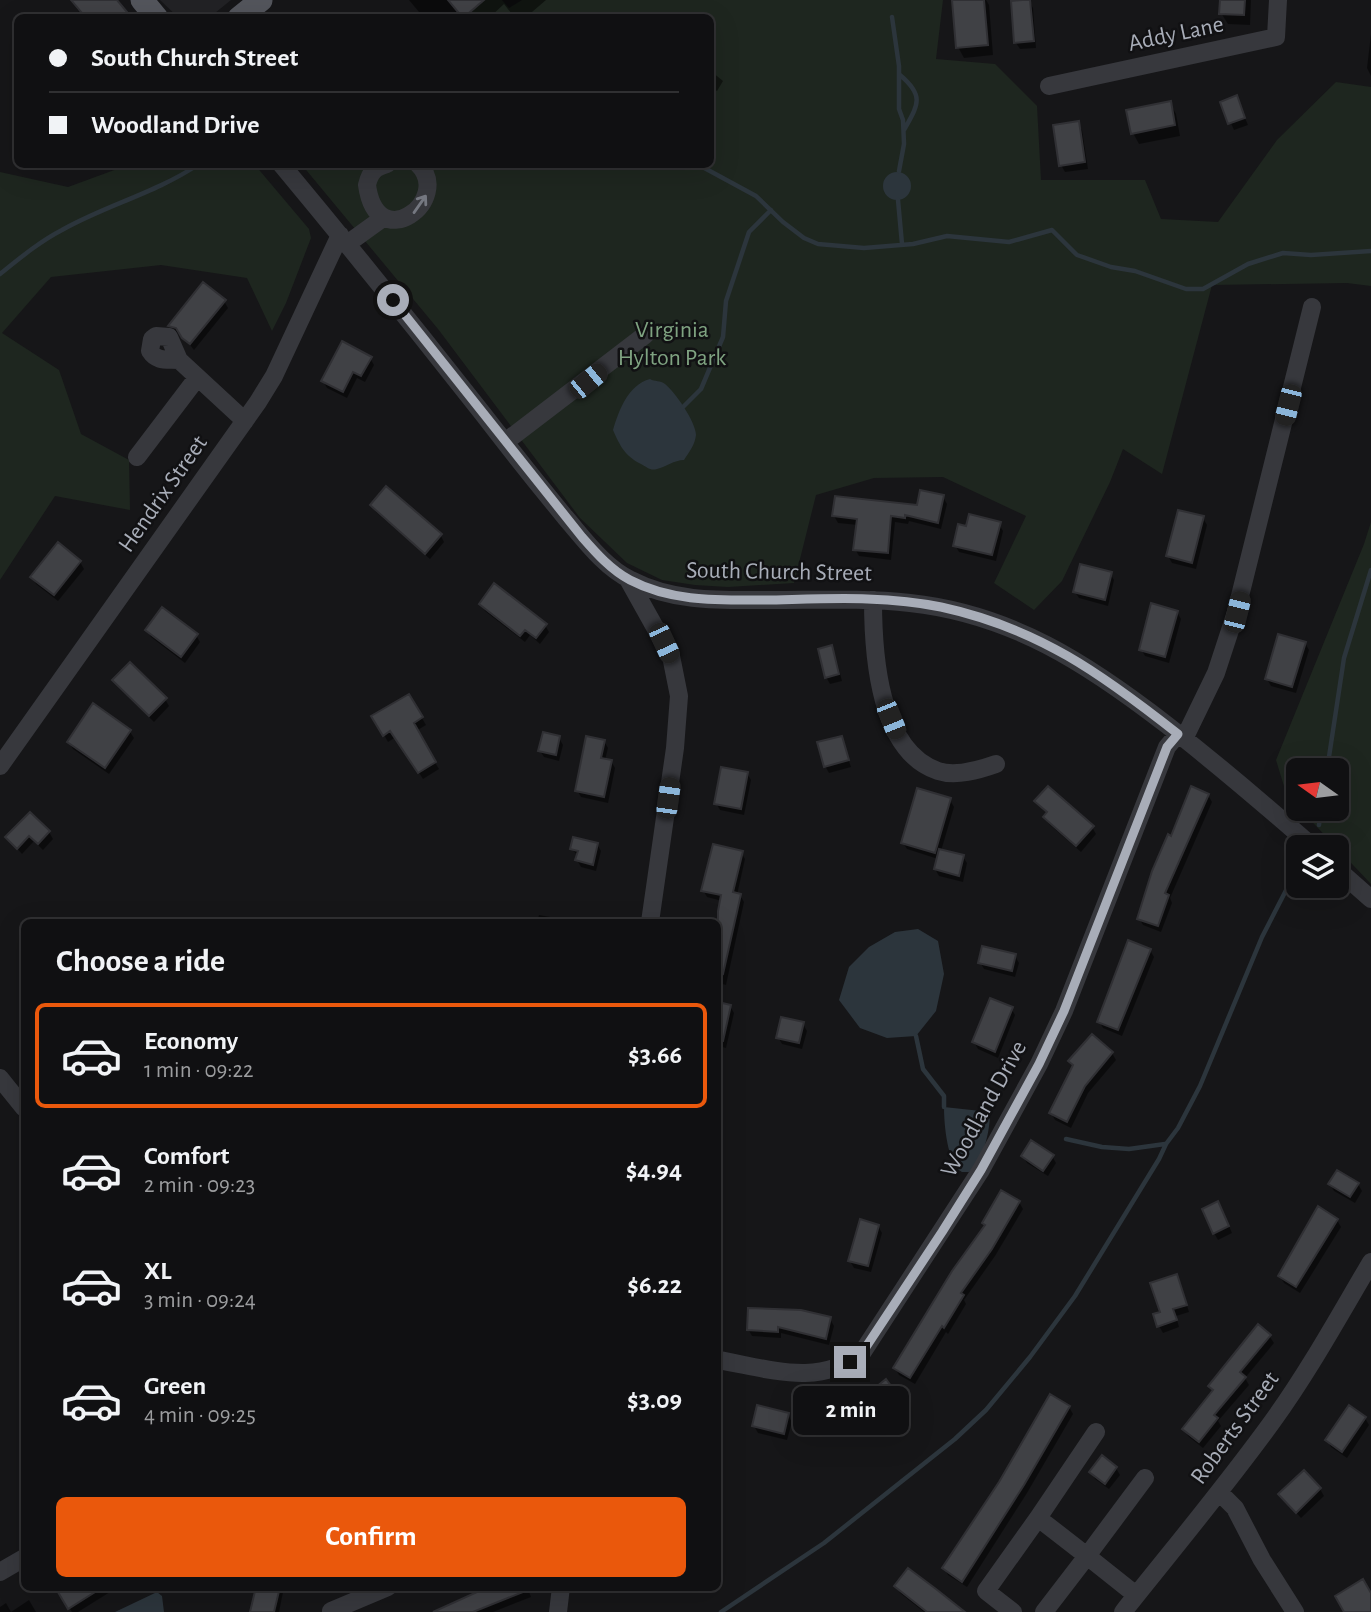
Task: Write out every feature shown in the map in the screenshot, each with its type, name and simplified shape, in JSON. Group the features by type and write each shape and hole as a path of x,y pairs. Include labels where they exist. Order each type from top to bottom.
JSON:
{"main road":[{"path":"142,0 154,14"},
{"path":"244,14 261,0"}],"street":[{"name":"Addy Lane","path":"1049,86 1276,37 1278,0"},
{"name":"South Church Street","path":"284,168 408,318 582,537 607,563 628,579 657,591 688,598 873,600 939,607 1000,623 1029,635 1090,668 1181,736 1299,835"},
{"path":"376,168 367,185 375,209 383,218 391,220 418,210 423,203 427,194 426,176 421,168"},
{"path":"343,240 383,218"},
{"name":"Hendrix Street","path":"0,766 245,421 274,376 343,240"},
{"name":"Woodland Drive","path":"721,1361 787,1372 818,1373 833,1371 850,1362 862,1353 974,1180 1039,1064 1064,1011 1167,747 1181,736 1216,673 1237,612 1312,307"},
{"path":"505,442 645,335"},
{"path":"179,360 245,421"},
{"path":"137,457 197,378"},
{"path":"628,579 671,656 678,696 675,748 650,919"},
{"path":"873,600 873,642 881,691 904,745 939,771 968,772 996,764"},
{"path":"1349,880 1371,899"},
{"path":"0,1078 21,1104"},
{"name":"Roberts Street","path":"1123,1612 1219,1492 1305,1375 1371,1262"},
{"path":"1013,1612 986,1591 1096,1432"},
{"path":"1044,1612 1145,1478"},
{"path":"1219,1492 1235,1508 1262,1560 1295,1612"},
{"path":"1038,1518 1136,1595"},
{"path":"0,1573 21,1560"},
{"path":"331,1611 378,1591"},
{"path":"558,1612 561,1591"}],"shaded area":[{"path":"160,0 231,0 214,14 175,14"},
{"path":"897,172 907,176 911,186 907,196 897,200 887,196 883,186 887,176"},
{"path":"650,379 663,383 674,394 689,415 696,435 684,460 655,469 635,461 627,454 613,430 630,392"},
{"path":"918,929 938,941 944,974 936,1011 916,1036 887,1038 860,1028 839,1000 849,967 869,947 895,932"},
{"path":"944,1107 990,1112 985,1144 979,1160 969,1172 962,1172 953,1161 947,1142"},
{"path":"157,1592 162,1596 164,1612 115,1612"}],"green space":[{"name":"Virginia Hylton Park","path":"484,0 502,0 509,8 522,0 943,0 936,59 995,64 1037,106 1041,180 1145,180 1161,219 1218,222 1277,140 1336,82 1371,87 1371,286 1347,283 1212,285 1162,474 1123,449 1062,581 1034,610 994,583 1026,516 943,477 874,478 816,495 794,583 728,587 662,580 627,563 580,518 438,329 304,168 714,168 714,14 467,14"},
{"path":"120,168 258,168 309,229 311,238 272,331 247,278 161,265 51,277 2,333 59,370 81,434 129,460 130,510 55,496 0,580 0,172 68,187"},
{"path":"1371,522 1371,884 1349,861 1349,835 1325,835 1311,821 1349,821 1349,758 1286,758 1286,793 1276,760"}],"building":[{"path":"71,0 117,0 129,14 83,14"},
{"path":"448,0 484,0 468,14 460,14"},
{"path":"952,0 984,0 988,45 956,48"},
{"path":"1030,0 1034,41 1014,43 1011,1"},
{"path":"1220,0 1245,0 1244,15 1219,14"},
{"path":"1237,95 1245,118 1228,124 1220,102"},
{"path":"1171,101 1175,125 1131,134 1126,110"},
{"path":"1079,121 1085,162 1059,166 1053,125"},
{"path":"203,282 226,300 190,344 176,328 168,326"},
{"path":"342,341 372,357 361,376 353,372 343,392 321,381"},
{"path":"386,486 442,534 425,554 370,505"},
{"path":"920,490 944,495 938,523 905,515 905,518 891,516 888,553 853,550 857,519 832,516 835,496 917,505"},
{"path":"1178,510 1204,516 1192,563 1166,556"},
{"path":"969,514 1001,522 992,555 953,546 958,524 966,526"},
{"path":"58,542 81,561 54,595 30,577"},
{"path":"1080,564 1112,572 1105,600 1073,592"},
{"path":"494,583 547,624 536,638 525,630 520,636 479,604"},
{"path":"1151,603 1178,611 1165,657 1139,650"},
{"path":"162,607 198,634 181,657 145,630"},
{"path":"1278,634 1306,642 1292,687 1265,679"},
{"path":"832,645 839,674 825,678 818,649"},
{"path":"130,662 167,698 149,716 112,680"},
{"path":"409,694 423,717 414,723 436,762 418,773 390,731 383,736 371,716"},
{"path":"93,703 131,730 105,768 67,742"},
{"path":"543,732 560,736 556,755 538,751"},
{"path":"586,736 605,740 601,758 612,760 604,797 575,791"},
{"path":"842,736 849,760 824,767 817,742"},
{"path":"721,767 748,772 741,809 714,804"},
{"path":"1048,786 1094,826 1076,846 1043,817 1047,812 1034,801"},
{"path":"1191,786 1209,794 1165,893 1169,895 1158,926 1137,919 1152,871 1168,834 1171,836"},
{"path":"917,788 951,798 935,853 901,843"},
{"path":"30,812 50,831 38,844 29,836 17,849 5,837"},
{"path":"573,837 598,843 593,865 575,860 578,851 570,849"},
{"path":"713,844 743,851 733,892 741,894 723,974 721,919 718,919 721,895 701,891"},
{"path":"939,849 964,855 959,876 934,869"},
{"path":"1128,940 1151,949 1118,1030 1097,1022"},
{"path":"982,946 1016,954 1012,971 978,963"},
{"path":"990,998 1013,1007 995,1052 972,1042"},
{"path":"721,1003 731,1005 721,1041"},
{"path":"781,1017 804,1022 799,1043 776,1038"},
{"path":"1092,1034 1113,1052 1085,1086 1067,1122 1049,1113 1073,1065 1068,1061"},
{"path":"1031,1140 1054,1155 1043,1171 1021,1156"},
{"path":"1337,1170 1359,1183 1350,1197 1328,1184"},
{"path":"1001,1190 1020,1201 992,1249 961,1293 964,1295 944,1328 942,1326 910,1378 893,1368 952,1271 985,1225 982,1223"},
{"path":"1218,1201 1229,1226 1213,1234 1202,1209"},
{"path":"1318,1206 1338,1219 1296,1287 1278,1276"},
{"path":"860,1219 879,1225 868,1266 848,1261"},
{"path":"1177,1274 1187,1305 1173,1309 1177,1320 1157,1327 1153,1314 1160,1312 1150,1283"},
{"path":"748,1308 801,1310 831,1317 826,1339 778,1327 778,1332 747,1330"},
{"path":"1258,1324 1271,1335 1240,1372 1246,1377 1214,1415 1218,1418 1199,1442 1182,1429 1213,1390 1208,1386"},
{"path":"886,1379 900,1398 869,1423 854,1405"},
{"path":"1050,1394 1070,1406 1024,1485 962,1582 942,1568 999,1482"},
{"path":"757,1405 789,1413 784,1434 752,1426"},
{"path":"1349,1405 1366,1417 1342,1452 1325,1440"},
{"path":"1102,1455 1117,1467 1105,1484 1089,1472"},
{"path":"1304,1470 1321,1488 1296,1513 1278,1494"},
{"path":"908,1568 965,1612 927,1612 894,1586"},
{"path":"1363,1579 1371,1593 1371,1612 1344,1612 1335,1596"},
{"path":"57,1591 97,1591 68,1609"},
{"path":"255,1591 279,1591 274,1612 250,1612"},
{"path":"479,1591 526,1591 473,1612 433,1612"}],"waterway":[{"path":"892,17 899,66 899,109 903,120 904,144 899,171"},
{"path":"900,75 913,89 917,101 904,130"},
{"path":"0,274 62,230 166,183 193,168"},
{"path":"704,168 756,196 783,222 804,238 818,244 864,248 913,244 947,236 1009,242 1052,230 1077,255 1186,289 1203,289 1248,264 1283,253 1311,255 1371,251"},
{"path":"898,200 902,244"},
{"path":"683,407 701,389 723,337 726,301 749,232 771,210"},
{"path":"1329,758 1344,658 1371,570"},
{"path":"1319,821 1319,825"},
{"path":"721,1612 824,1543 955,1439 986,1410 1030,1357 1075,1296 1178,1128 1200,1086 1262,937 1286,890"},
{"path":"916,1036 923,1069 944,1096 944,1107"},
{"path":"1066,1139 1102,1147 1129,1149 1165,1144"}],"route":[{"path":"393,300 582,537 607,563 628,579 672,596 688,598 873,600 939,607 970,614 1000,623 1063,652 1090,668 1178,734 1167,747 1064,1011 1039,1064 981,1170 942,1232 862,1353 850,1362"}]}
